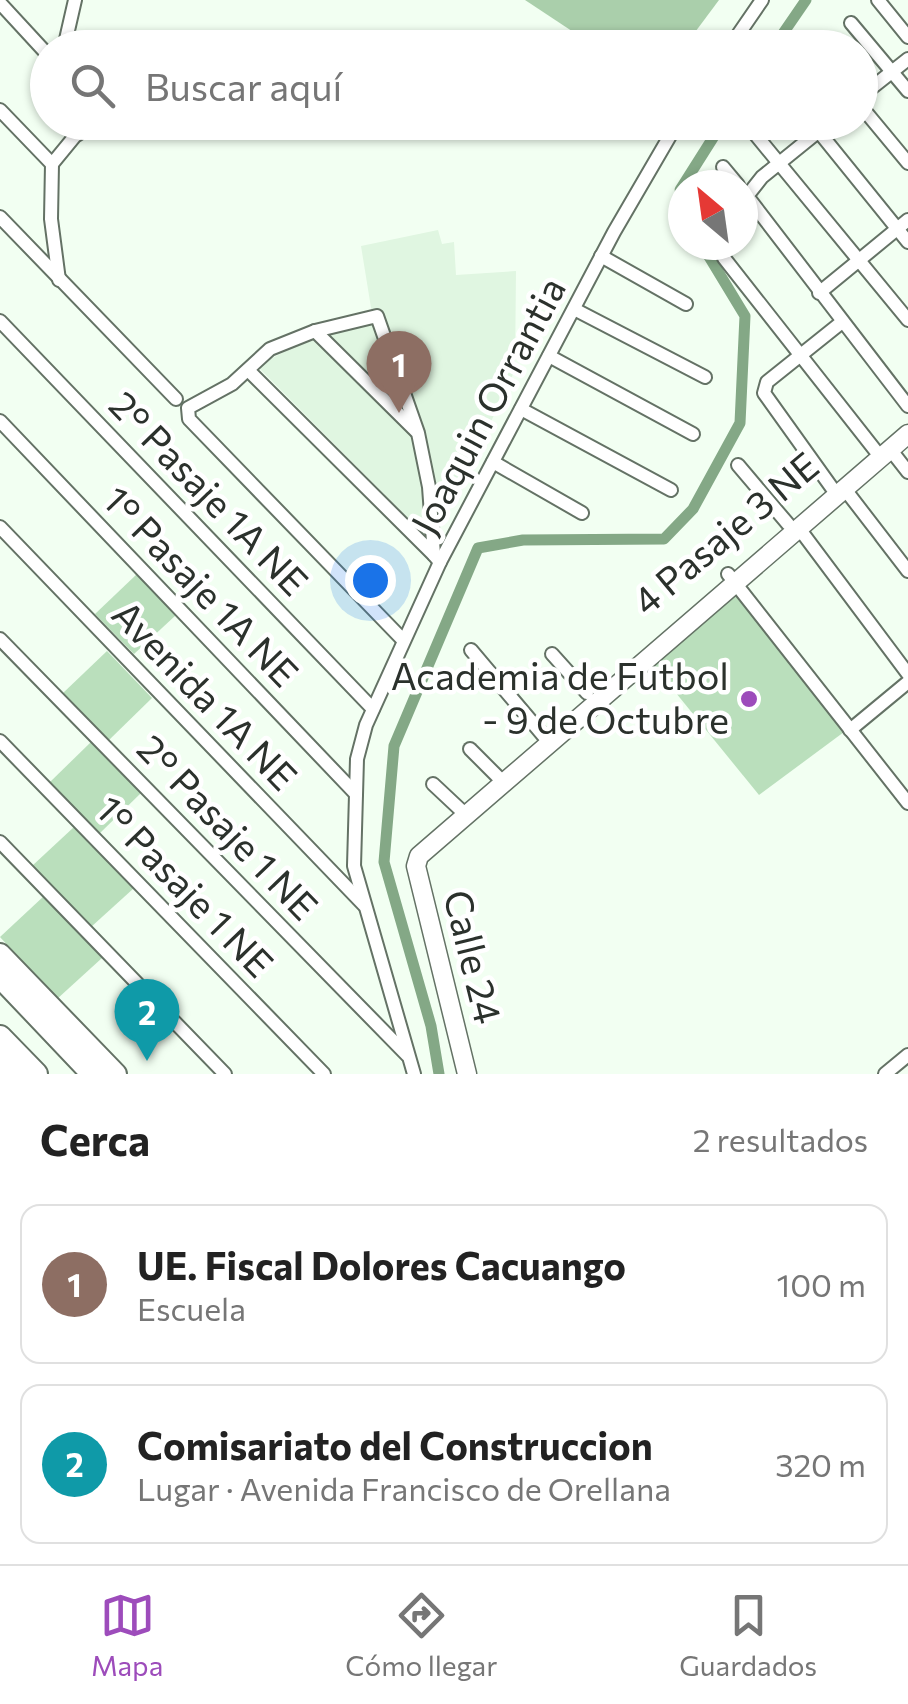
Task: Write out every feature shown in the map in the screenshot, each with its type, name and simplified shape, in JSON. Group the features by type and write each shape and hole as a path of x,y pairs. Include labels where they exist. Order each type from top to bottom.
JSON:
{"highway":[{"path":"0,976 93,1074"},
{"path":"0,1037 36,1074"}],"main road":[{"path":"0,954 116,1074"},
{"path":"0,1061 13,1074"}],"street":[{"path":"68,30 76,0"},
{"path":"741,30 762,0"},
{"path":"878,0 908,37"},
{"path":"0,3 30,36"},
{"path":"851,22 858,30"},
{"path":"878,55 908,92"},
{"path":"878,85 908,59"},
{"path":"0,110 52,164"},
{"path":"878,124 908,163"},
{"path":"59,280 50,219 52,164 72,140"},
{"name":"Joaquin Orrantia","path":"413,1067 354,866 357,760 373,709 437,558 494,462 601,256 668,140"},
{"path":"759,140 908,320"},
{"path":"758,180 804,140"},
{"path":"832,140 902,224 908,242"},
{"path":"758,211 908,406"},
{"path":"0,217 176,399"},
{"path":"819,293 902,224"},
{"path":"601,256 686,304"},
{"path":"726,260 798,354 882,449 908,472"},
{"path":"574,309 705,377"},
{"path":"403,640 187,414 192,404 232,384 270,350 316,331 370,316 382,320 418,433 437,558"},
{"name":"2° Pasaje 1A NE","path":"0,322 373,709"},
{"path":"842,322 767,382 764,393 908,571"},
{"path":"316,331 418,433"},
{"path":"549,356 694,434"},
{"path":"248,370 437,558"},
{"path":"521,409 671,490"},
{"name":"1° Pasaje 1A NE","path":"0,421 356,794"},
{"name":"4 Pasaje 3 NE","path":"548,740 587,693 793,526 908,424"},
{"name":"4 Pasaje 3 NE","path":"882,449 908,434"},
{"path":"494,462 582,513"},
{"path":"738,465 793,526 908,674"},
{"name":"Avenida 1A NE","path":"0,526 366,907"},
{"path":"730,578 908,804"},
{"name":"4 Pasaje 3 NE","path":"420,856 730,578"},
{"name":"2° Pasaje 1 NE","path":"0,639 413,1067"},
{"path":"471,650 548,740"},
{"path":"552,654 587,693"},
{"path":"850,730 908,682"},
{"name":"1° Pasaje 1 NE","path":"0,741 324,1074"},
{"path":"470,749 502,782"},
{"path":"433,784 465,814"},
{"path":"0,842 224,1074"},
{"name":"Calle 24","path":"420,856 416,866 467,1074"},
{"path":"885,1074 908,1056"}],"shaded area":[{"path":"438,230 442,244 454,242 456,275 516,271 515,370 475,456 443,502 439,549 257,366 313,337 373,320 361,246"}],"green space":[{"path":"525,0 719,0 697,30 570,30"},
{"path":"137,574 176,615 134,654 95,614"},
{"name":"Academia de Futbol - 9 de Octubre","path":"737,593 844,732 759,795 654,666"},
{"path":"107,651 152,698 108,741 62,694"},
{"path":"91,742 141,793 99,834 49,783"},
{"path":"74,827 134,888 91,927 32,866"},
{"path":"44,896 102,958 57,999 0,937"}],"waterway":[{"path":"785,30 806,0"},
{"path":"693,170 712,140"},
{"path":"439,1074 431,1026 384,862 394,746 478,548 523,540 664,539 693,509 740,423 745,316 711,260"}],"place":[{"name":"UE. Fiscal Dolores Cacuango","path":"399,413"},
{"name":"Academia de Futbol - 9 de Octubre","path":"749,699"},
{"name":"Comisariato del Construccion","path":"147,1061"}]}
